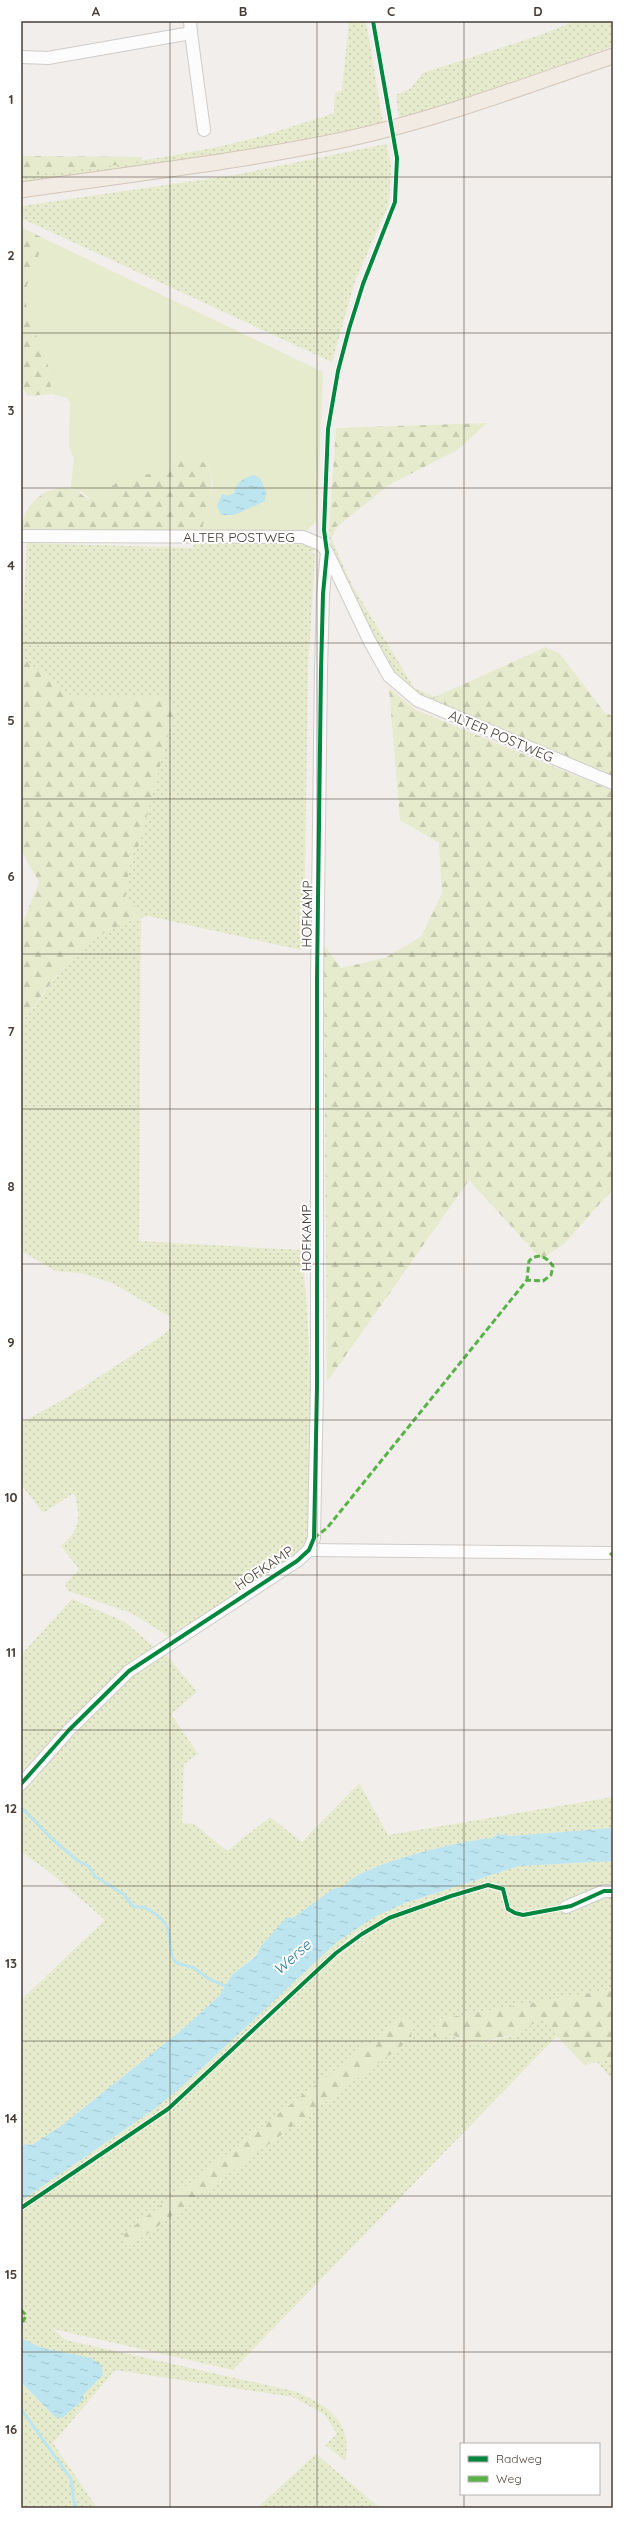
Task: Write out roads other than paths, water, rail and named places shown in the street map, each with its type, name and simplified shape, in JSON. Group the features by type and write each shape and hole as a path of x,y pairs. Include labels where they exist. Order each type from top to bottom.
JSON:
{"main road":[{"path":"21,190 261,156 349,138 410,123 473,104 613,56"}],"street":[{"path":"21,57 48,58 190,27 204,130"},
{"name":"ALTER POSTWEG","path":"21,536 303,537 322,545 327,552 369,640 389,676 417,700 613,783"},
{"name":"HOFKAMP","path":"21,1784 68,1730 129,1671 297,1561 309,1550 314,1538 316,1523 320,766 323,594 327,552"},
{"name":"HOFKAMP","path":"309,1550 610,1553"},
{"path":"566,1907 604,1891 613,1891"}],"water":[{"path":"254,475 260,478 266,492 265,501 234,515 221,515 217,506 222,494 228,496 234,493 238,483 247,477"},
{"name":"Werse","path":"613,1828 613,1861 519,1866 405,1903 376,1916 337,1942 186,2083 156,2108 21,2201 21,2148 25,2144 32,2145 61,2126 184,2028 219,1996 232,1975 256,1956 261,1946 287,1917 293,1918 333,1889 343,1887 353,1878 369,1870 437,1848 493,1838 498,1834 511,1836"},
{"path":"21,2338 42,2348 91,2358 101,2365 103,2375 83,2395 84,2399 62,2418 55,2417 21,2382"}],"waterway":[{"path":"21,1807 51,1838 78,1861 88,1866 95,1876 123,1894 134,1907 147,1909 162,1920 167,1926 171,1953 177,1963 194,1968 209,1979 228,1987"},
{"path":"21,2409 71,2479 74,2502 77,2508"}]}
